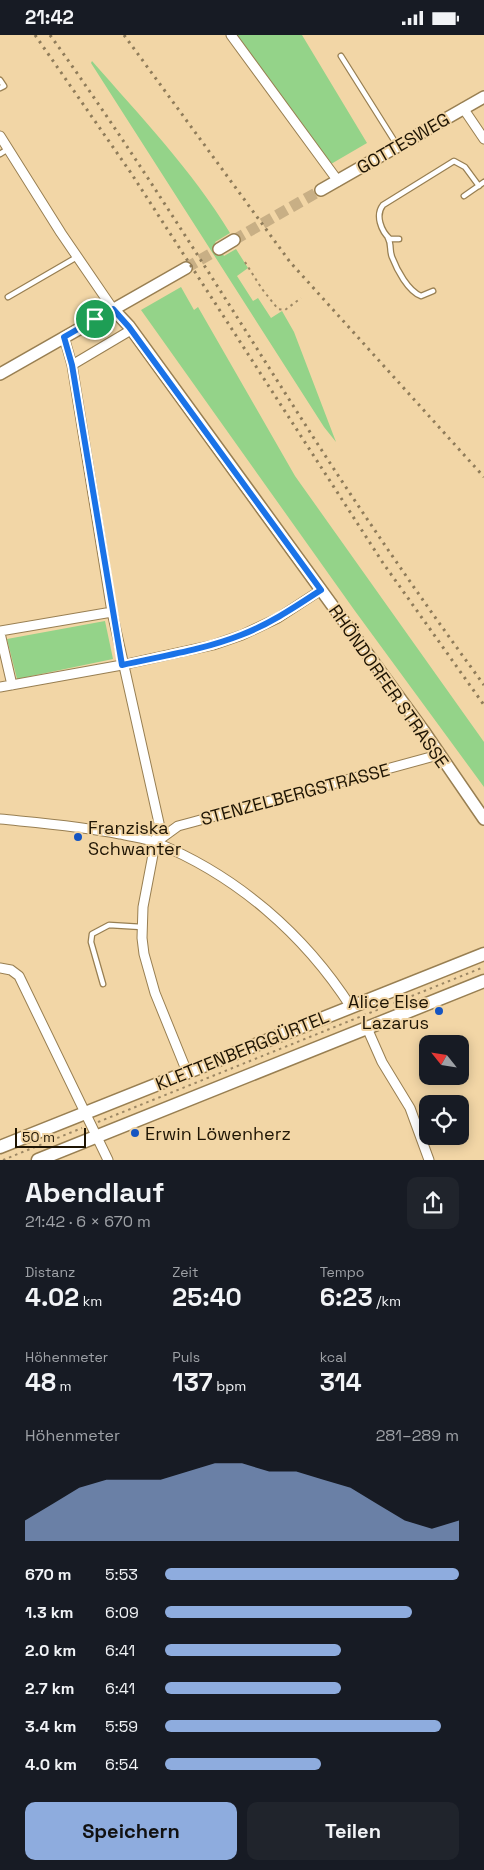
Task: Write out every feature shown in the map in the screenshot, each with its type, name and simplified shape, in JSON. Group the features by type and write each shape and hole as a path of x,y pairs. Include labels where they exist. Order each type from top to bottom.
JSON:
{"main road":[{"name":"KLETTENBERGGÜRTEL","path":"0,1147 484,954"},
{"name":"KLETTENBERGGÜRTEL","path":"38,1160 484,981"}],"street":[{"path":"231,35 338,181"},
{"name":"GOTTESWEG","path":"321,190 484,97"},
{"path":"463,108 484,139"},
{"name":"RHÖNDORFER STRASSE","path":"0,136 4,151 113,309 131,330 321,590 484,819"},
{"path":"219,249 234,240"},
{"path":"0,374 186,268"},
{"path":"72,365 131,330"},
{"path":"64,337 72,365 122,665 159,823 146,885 142,938 149,975 186,1072"},
{"path":"0,687 188,651 242,635 278,618 321,590"},
{"path":"12,685 0,632 112,612"},
{"name":"STENZELBERGSTRASSE","path":"156,842 178,827 193,822 438,755"},
{"path":"0,819 68,825 156,842 198,864 254,899 304,945 323,966 351,1007"},
{"path":"0,968 11,970 19,976 108,1160"},
{"path":"367,1028 382,1062 410,1108 429,1160"}],"lane":[{"path":"341,55 398,147"},
{"path":"0,80 4,86 0,88"},
{"path":"433,291 421,296 411,289 392,257 392,244 379,219 381,207 449,163 459,163 465,167 479,186"},
{"path":"464,196 484,182"},
{"path":"388,237 394,240 399,239"},
{"path":"8,297 77,257"},
{"path":"103,984 91,942 92,934 109,925 142,927"}],"path":[{"path":"245,262 262,289 278,309 285,310 301,298"},
{"path":"98,1122 484,967"},
{"path":"3,1160 82,1128"},
{"path":"77,1130 82,1138"}],"green space":[{"path":"236,35 302,35 367,143 331,164"},
{"path":"92,61 165,144 215,210 230,233 215,242 224,256 236,249 248,268 237,276 253,301 258,298 271,318 282,311 294,332 336,442 324,427 91,63"},
{"path":"181,287 194,310 198,307 295,476 484,742 484,787 355,611 141,310"},
{"path":"105,621 113,659 17,679 7,639"}],"tunnel":[{"path":"234,240 321,190"},
{"path":"186,268 219,249"}],"railway":[{"path":"35,35 131,173 383,563 484,705"},
{"path":"50,35 153,186 357,504 484,685"},
{"path":"124,35 290,262 484,477"}],"place":[{"name":"Franziska Schwanter","path":"78,837"},
{"name":"Alice Else Lazarus","path":"439,1011"},
{"name":"Erwin Löwenherz","path":"135,1133"}],"route":[{"path":"113,309 125,321 321,590 278,618 242,635 213,645 122,665 72,365 64,337 95,319 113,309"}]}
